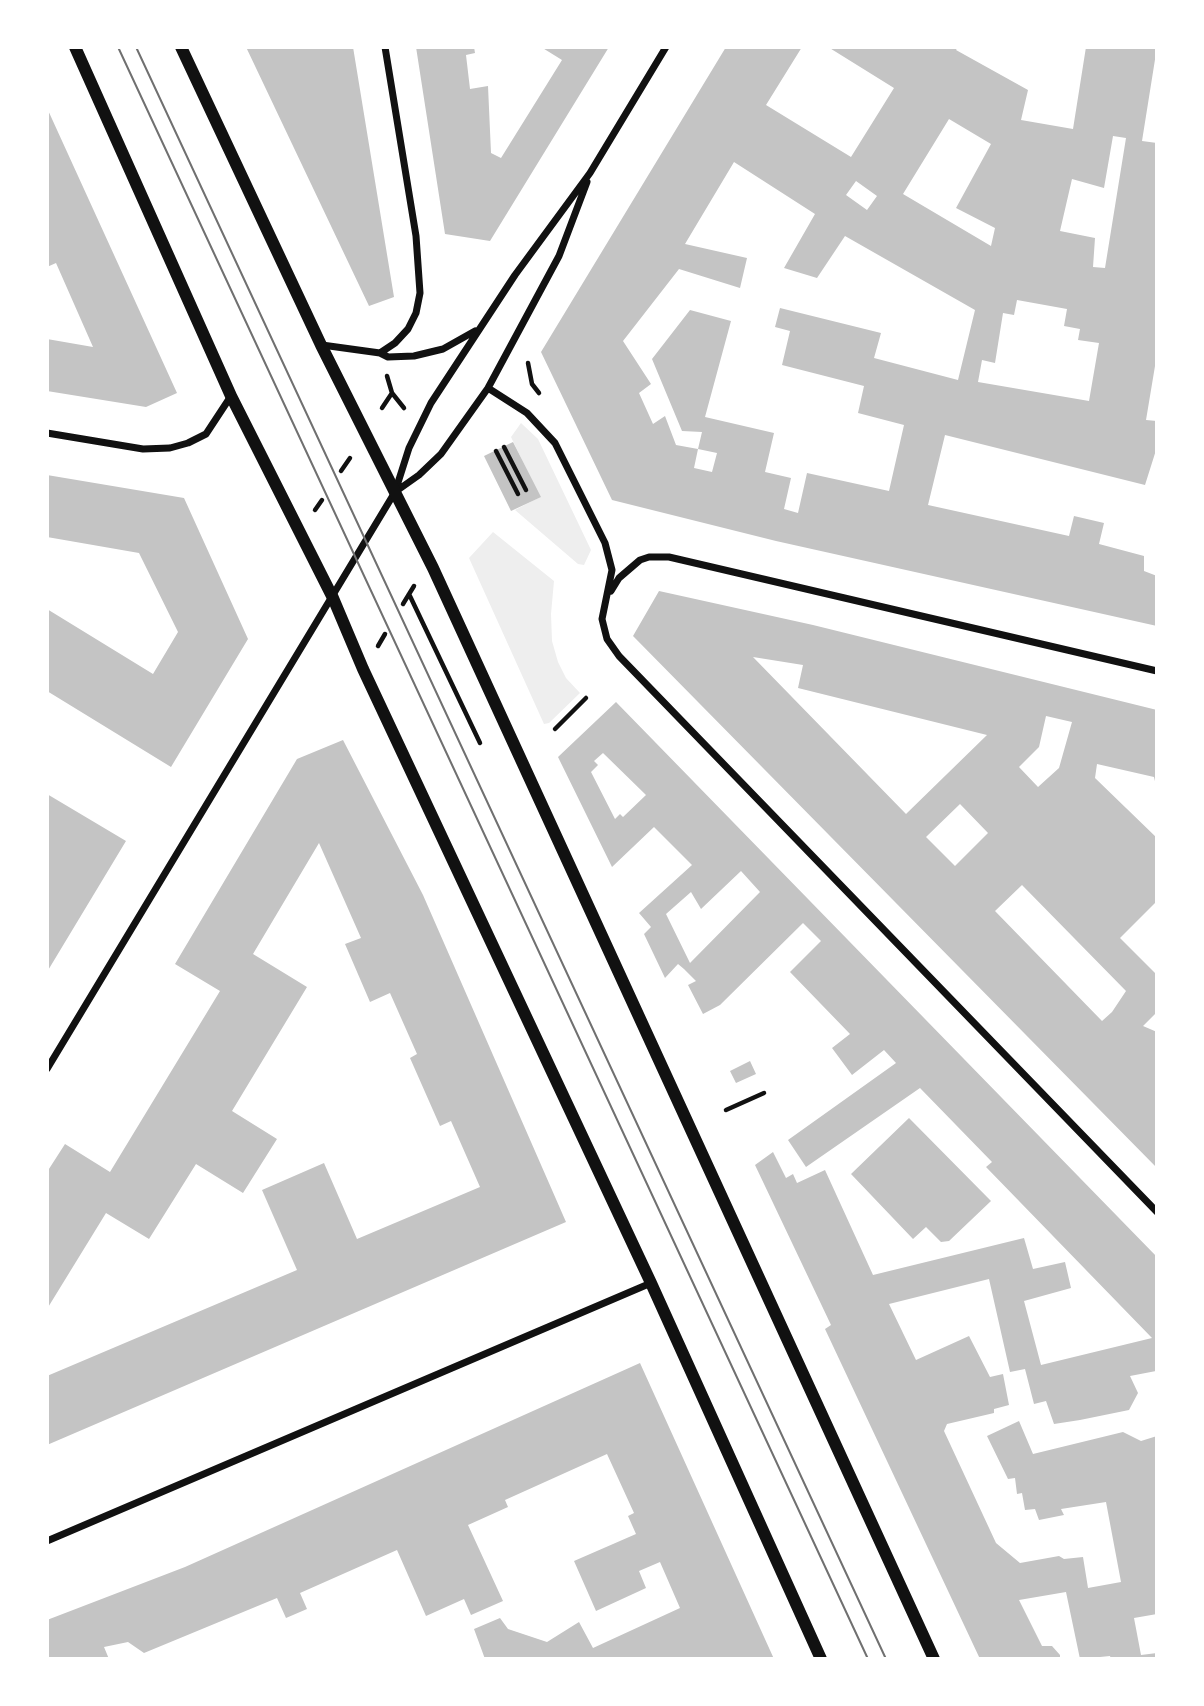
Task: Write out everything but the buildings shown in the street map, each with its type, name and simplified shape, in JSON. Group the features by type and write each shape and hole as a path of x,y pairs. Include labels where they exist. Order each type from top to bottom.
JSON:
{"street":[{"path":"75,47 231,397 333,598 363,669 651,1283 821,1659"},
{"path":"181,47 321,345 433,568 934,1659"},
{"path":"380,353 395,343 408,329 420,293 416,236 385,47"},
{"path":"47,1069 395,492 418,426 515,275 590,173 666,47"},
{"path":"395,492 419,475 441,454 488,388 559,256 590,173"},
{"path":"321,345 380,353 388,357 426,354 453,344 479,329"},
{"path":"488,388 527,414 555,443 610,558 611,584 602,620 607,639 618,656 1157,1213"},
{"path":"47,433 143,449 170,448 188,443 206,433 231,397"},
{"path":"605,600 619,578 633,565 649,557 669,557 1157,671"},
{"path":"47,1541 651,1283"}],"path":[{"path":"387,375 392,393 405,410"},
{"path":"382,408 392,393"},
{"path":"504,447 526,490"},
{"path":"496,451 518,494"},
{"path":"341,471 350,457"},
{"path":"403,604 417,582"},
{"path":"409,594 480,743"},
{"path":"555,729 586,698"},
{"path":"726,1110 764,1093"}],"shaded area":[{"path":"521,423 538,439 591,550 584,565 578,564 515,510 540,497 511,437"},
{"path":"493,532 554,581 552,641 566,678 580,693 549,723 544,724 469,558"}],"tram line":[{"path":"118,47 868,1659"},
{"path":"136,47 886,1659"}]}
